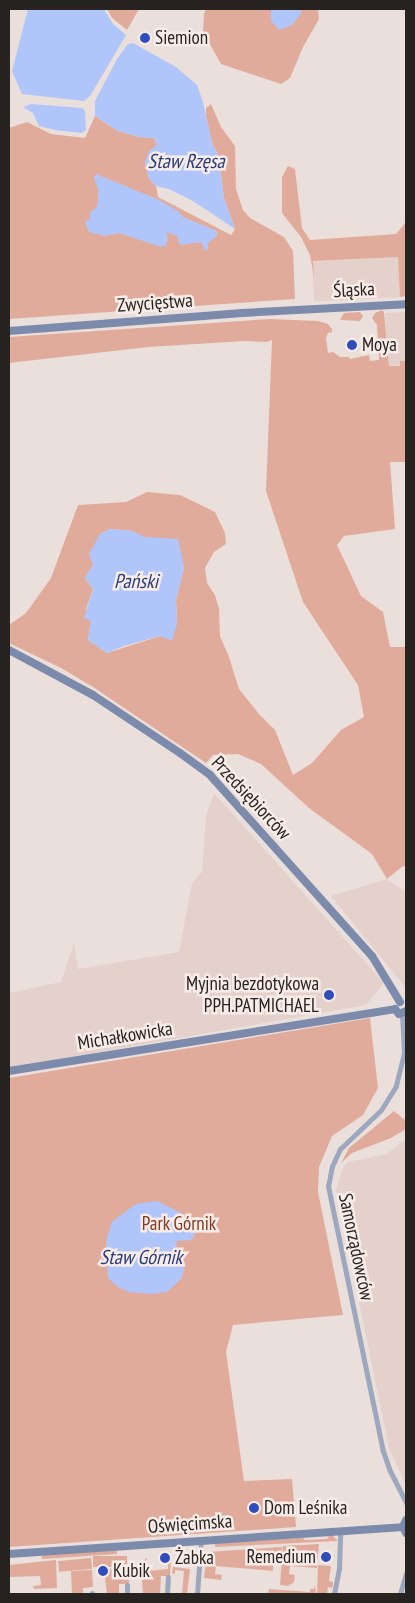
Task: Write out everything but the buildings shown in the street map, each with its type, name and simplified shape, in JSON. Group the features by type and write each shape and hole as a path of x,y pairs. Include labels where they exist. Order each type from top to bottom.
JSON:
{"street":[{"name":"Śląska","path":"304,310 406,304"},
{"name":"Zwycięstwa","path":"9,331 304,310"},
{"name":"Przedsiębiorców","path":"9,650 92,695 210,775 372,956 402,1008"},
{"name":"Michałkowicka","path":"9,1071 402,1008"},
{"name":"Samorządowców","path":"402,1008 404,1053 396,1086 381,1110 340,1149 332,1166 328,1186 385,1458 406,1503"},
{"name":"Oświęcimska","path":"9,1554 405,1527"},
{"path":"334,1594 339,1568 340,1532"},
{"path":"197,1594 201,1540"},
{"path":"400,1594 406,1573"},
{"path":"167,1594 168,1577"},
{"path":"126,1584 127,1594"}],"shaded area":[{"path":"398,257 400,297 314,301 312,262"},
{"path":"406,312 406,365 389,367 385,313"},
{"path":"214,793 384,983 366,1005 9,1068 9,993 61,982 74,943 78,969 179,952 192,883 202,872 206,816"},
{"path":"387,879 406,892 406,988 331,896"},
{"path":"406,1139 406,1485 389,1448 336,1190 343,1168 348,1162 387,1154"}],"green space":[{"path":"107,9 139,9 127,30 112,18"},
{"path":"206,9 271,9 271,21 301,14 300,9 318,9 319,19 303,47 290,78 281,84 221,64 203,32"},
{"path":"211,104 221,127 235,146 236,189 243,210 250,218 284,237 293,251 295,299 9,319 9,128 27,122 51,134 85,138 95,116 118,131 139,137 154,138 157,145 145,162 149,179 156,186 158,197 231,235 235,229 224,198 218,154 212,143 206,116 206,108"},
{"path":"288,166 295,169 302,228 310,240 396,234 406,222 406,296 400,297 398,257 313,261 314,277 310,255 301,237 282,213 282,177"},
{"path":"382,310 384,312 389,366 400,366 400,361 406,361 406,462 390,462 395,529 344,536 337,545 361,596 383,612 390,647 406,647 406,867 403,866 387,879 372,854 309,808 261,764 238,754 213,755 206,763 93,687 61,668 9,643 9,625 26,613 51,578 78,505 126,502 147,492 180,495 215,512 225,533 226,544 214,552 205,568 207,583 215,595 219,609 220,636 239,689 275,730 293,775 312,763 341,730 364,717 358,685 303,602 266,491 272,340 267,342 245,341 148,347 9,363 9,337 270,319 318,321 328,324 332,329 332,332 328,333 326,338 328,353 333,352 340,357 349,357 350,359 369,355 370,361 379,360 377,325 372,318 375,313","holes":["110,529 132,531 144,537 166,540 184,567 176,600 177,624 160,636 107,653 88,640 91,621 86,609 93,589 85,578 93,565 100,534"]},
{"path":"360,312 363,316 360,321 340,320 344,313"},
{"name":"Park Górnik","path":"370,1018 378,1088 363,1115 332,1136 319,1167 318,1192 343,1315 233,1325 226,1352 244,1481 292,1479 296,1527 9,1547 9,1078"},
{"path":"394,1111 406,1121 406,1129 391,1138 352,1153 341,1163 349,1148"},
{"path":"329,1536 333,1536 338,1541 215,1547 215,1543 303,1538 305,1540 327,1539"},
{"path":"319,1544 317,1568 290,1566 289,1574 295,1575 294,1582 288,1586 280,1585 283,1546"},
{"path":"282,1547 280,1565 273,1565 273,1571 216,1566 215,1574 222,1575 221,1580 204,1578 207,1552"},
{"path":"117,1551 117,1554 42,1559 41,1554"},
{"path":"93,1556 127,1556 127,1567 93,1567"},
{"path":"168,1556 171,1556 170,1576 161,1576 160,1594 143,1594 141,1567 139,1565 147,1558 148,1571 168,1569"},
{"path":"91,1558 92,1569 59,1572 58,1561"},
{"path":"56,1560 57,1588 34,1589 33,1586 41,1585 40,1576 9,1577 9,1565"},
{"path":"318,1565 331,1566 329,1581 333,1582 333,1585 332,1588 328,1587 327,1594 317,1594"},
{"path":"173,1567 190,1569 187,1594 182,1594 184,1571 175,1570 175,1574 172,1573"},
{"path":"128,1568 129,1584 119,1584 119,1594 107,1594 104,1569"},
{"path":"92,1570 93,1587 83,1588 83,1594 72,1594 71,1571"},
{"path":"315,1585 316,1594 268,1594 269,1589 310,1592 310,1589 314,1589"}],"water":[{"path":"28,9 104,9 113,24 126,35 90,96 84,101 22,94 12,71"},
{"path":"271,9 300,9 301,14 292,25 279,30 271,21"},
{"name":"Staw Rzęsa","path":"133,43 176,67 197,85 203,102 212,143 218,154 224,198 235,229 193,201 169,189 156,186 149,179 145,162 149,151 157,145 154,138 139,137 118,131 95,116 95,101 117,59 128,44"},
{"path":"31,104 82,108 85,111 86,130 81,133 39,126 33,113 23,107"},
{"path":"96,174 157,199 178,211 183,217 217,231 217,236 208,243 208,250 205,251 201,242 180,245 177,236 166,232 168,238 166,245 161,247 119,233 105,236 89,232 85,222 90,219 90,212 96,208 98,203 98,189 94,178"},
{"name":"Pański","path":"110,529 132,531 145,537 178,539 184,567 176,600 177,624 172,641 160,636 107,653 88,640 91,621 84,618 93,589 85,578 93,565 89,554 100,534"},
{"name":"Staw Górnik","path":"157,1201 179,1212 193,1222 196,1231 192,1240 177,1241 176,1250 185,1263 182,1278 167,1292 152,1294 129,1292 118,1287 108,1278 106,1241 112,1222 136,1204"}],"place":[{"name":"Siemion","path":"145,38"},
{"name":"Moya","path":"352,345"},
{"name":"Myjnia bezdotykowa PPH.PATMICHAEL","path":"329,995"},
{"name":"Dom Leśnika","path":"254,1508"},
{"name":"Remedium","path":"326,1557"},
{"name":"Żabka","path":"165,1558"},
{"name":"Kubik","path":"103,1571"}]}
